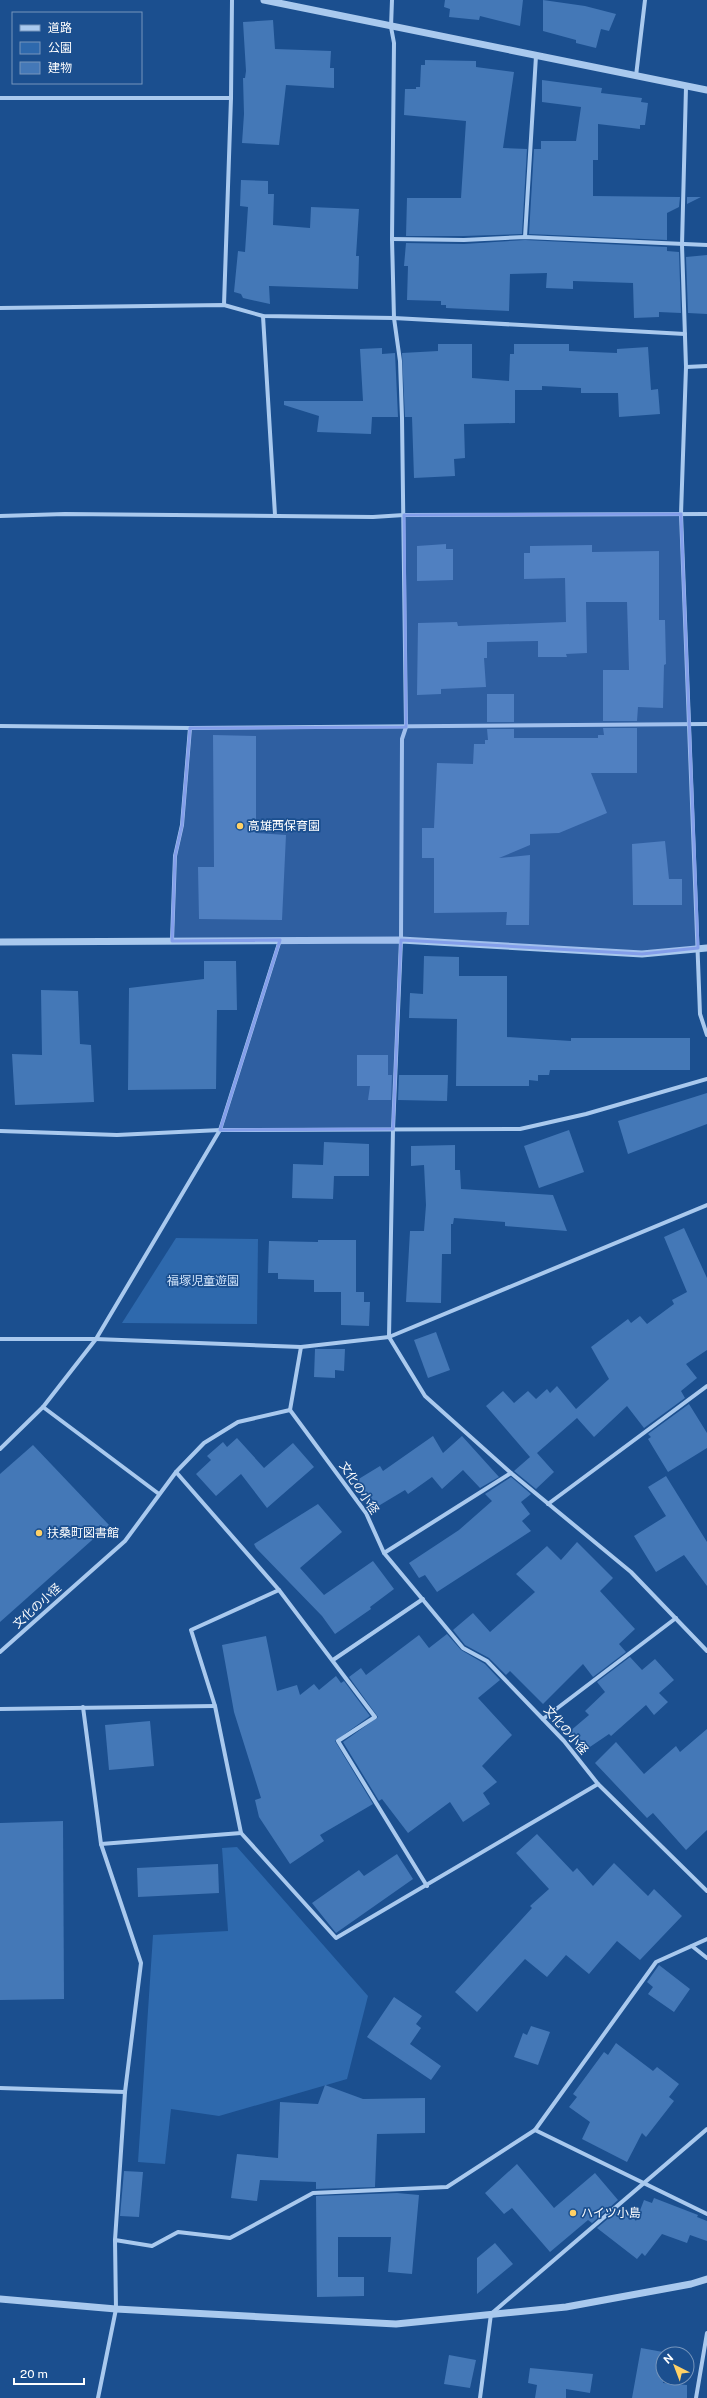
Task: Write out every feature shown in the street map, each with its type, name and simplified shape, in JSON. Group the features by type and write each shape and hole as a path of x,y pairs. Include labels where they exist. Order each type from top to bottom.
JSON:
{"street":[{"path":"224,305 231,98 232,0"},
{"path":"264,0 686,87 707,90"},
{"path":"392,0 391,27 394,44 392,239 394,318 400,361 404,515 406,727 402,739 401,940 393,1129 389,1337 425,1396 511,1473 631,1572 707,1651"},
{"path":"636,76 645,0"},
{"path":"525,236 536,56"},
{"path":"686,87 682,245 686,367 681,514 700,1014 707,1035"},
{"path":"0,98 231,98"},
{"path":"392,239 464,240 525,236 682,245 707,245"},
{"path":"0,308 224,305 263,316 394,318 685,334"},
{"path":"263,316 275,515"},
{"path":"686,367 707,366"},
{"path":"0,516 65,514 373,517 404,515 707,514"},
{"path":"0,726 190,728 707,724"},
{"path":"172,941 175,856 182,825 190,728"},
{"path":"0,1449 43,1408 96,1340 220,1130 280,940"},
{"path":"0,942 401,940 642,954 707,948"},
{"path":"0,1131 117,1135 220,1130 520,1129 586,1114 707,1079"},
{"path":"0,1339 96,1340 301,1347 389,1337 707,1206"},
{"path":"290,1410 301,1347"},
{"path":"548,1504 707,1386"},
{"path":"43,1408 159,1494"},
{"name":"文化の小径","path":"0,1652 125,1541 176,1472 204,1443 238,1422 290,1410 366,1513 384,1553 463,1648 487,1660 564,1741 598,1784 707,1891"},
{"path":"176,1472 279,1590 375,1717 338,1740 427,1886"},
{"path":"384,1553 511,1473"},
{"path":"279,1590 191,1630 215,1706 241,1833 336,1938 427,1886 598,1784"},
{"path":"333,1660 423,1599"},
{"path":"543,1719 676,1618"},
{"path":"0,1709 83,1706 215,1706"},
{"path":"83,1706 101,1844 141,1963 125,2092 115,2240 116,2309 98,2398"},
{"path":"101,1844 241,1833"},
{"path":"115,2240 152,2246 178,2232 230,2238 313,2193 447,2187 536,2130 656,1962 707,1939"},
{"path":"692,1946 707,1958"},
{"path":"0,2088 125,2092"},
{"path":"480,2398 491,2314 707,2129"},
{"path":"536,2130 645,2182 707,2214"},
{"path":"0,2298 116,2309 396,2324 566,2307 691,2284 707,2279"},
{"path":"696,2398 707,2333"}],"highlighted area":[{"path":"681,514 698,948 642,954 401,940 393,1129 220,1130 280,940 172,941 175,856 182,825 190,728 406,727 404,515"}],"green space":[{"name":"福塚児童遊園","path":"176,1238 258,1239 257,1324 122,1323"},
{"path":"237,1847 368,1996 347,2079 219,2116 171,2109 165,2164 138,2162 153,1935 228,1931 222,1848"}],"building":[{"path":"445,0 523,0 520,26 480,16 479,20 449,17 450,9 444,7"},
{"path":"543,0 585,6 616,14 609,31 601,29 596,48 576,43 576,40 543,31"},
{"path":"273,20 275,49 331,51 330,68 334,68 334,88 286,85 279,145 242,143 244,114 243,78 245,78 246,71 243,22"},
{"path":"425,60 476,61 476,67 514,72 503,148 527,149 522,234 406,236 407,198 461,198 466,121 404,115 405,89 416,89 416,87 420,87 421,65 425,65"},
{"path":"542,80 602,88 601,93 642,98 641,102 648,103 645,125 640,125 640,129 598,124 598,160 593,160 593,196 680,197 679,207 667,213 667,240 529,234 534,149 541,149 541,141 576,141 581,107 542,102"},
{"path":"241,180 268,181 268,194 274,194 273,225 310,228 311,207 359,209 356,256 359,256 358,289 269,286 270,304 243,298 241,294 234,292 238,251 245,252 248,207 240,206"},
{"path":"687,197 701,197 687,204"},
{"path":"525,240 667,247 667,251 679,252 681,313 659,312 659,317 634,318 633,283 573,281 573,289 546,288 547,273 510,274 509,311 446,308 446,305 441,305 441,301 407,300 408,266 404,266 406,243 464,244"},
{"path":"707,255 707,314 688,313 686,257"},
{"path":"438,344 472,344 472,378 509,381 510,354 514,354 514,344 569,344 569,351 617,353 617,349 648,347 651,390 658,389 660,414 619,417 618,393 581,393 581,388 542,386 542,390 515,390 515,423 464,424 465,458 454,459 455,476 414,478 412,417 405,417 402,353 438,351"},
{"path":"382,348 382,354 395,353 398,417 372,417 371,434 317,432 319,416 284,405 284,401 363,401 360,349"},
{"path":"446,544 446,549 453,549 453,580 417,581 417,546"},
{"path":"592,545 592,552 659,551 659,620 665,620 666,664 664,665 663,708 638,707 637,721 603,721 603,670 629,670 627,602 586,602 587,653 566,654 567,657 538,657 538,641 487,642 487,658 484,658 486,687 441,689 441,694 417,695 418,623 457,622 458,626 566,622 565,578 524,579 524,553 530,553 530,546"},
{"path":"487,694 514,694 514,722 487,722"},
{"path":"603,728 637,728 637,773 591,773 607,813 559,833 530,834 530,845 499,858 530,855 529,925 506,925 507,912 434,913 434,858 422,858 422,828 434,828 437,763 473,764 474,744 485,744 485,740 488,740 487,729 514,729 514,738 598,738 598,735 604,735"},
{"path":"213,735 256,736 256,833 286,835 282,920 199,919 198,867 214,867"},
{"path":"665,841 669,879 682,879 682,905 633,905 632,844"},
{"path":"424,956 459,957 459,976 507,976 507,1037 571,1041 571,1038 690,1038 690,1070 550,1070 549,1075 538,1075 538,1081 529,1080 529,1086 456,1086 457,1019 409,1018 410,993 423,994"},
{"path":"204,961 236,961 237,1010 217,1010 216,1089 128,1090 129,988 204,979"},
{"path":"41,990 78,991 80,1044 91,1045 94,1102 15,1105 12,1054 42,1055"},
{"path":"357,1055 388,1055 388,1075 392,1075 391,1100 368,1100 370,1086 357,1086"},
{"path":"399,1075 448,1075 447,1101 398,1100"},
{"path":"707,1093 707,1124 628,1154 618,1121"},
{"path":"569,1130 584,1172 539,1188 524,1146"},
{"path":"324,1142 369,1144 369,1176 334,1176 333,1199 292,1198 293,1164 323,1165"},
{"path":"455,1145 455,1170 460,1170 461,1189 553,1195 567,1231 505,1226 505,1222 454,1218 453,1224 451,1224 451,1254 442,1254 441,1303 406,1302 410,1231 424,1231 426,1205 424,1165 411,1166 411,1146"},
{"path":"684,1228 707,1278 707,1350 686,1364 697,1378 681,1391 685,1398 644,1428 627,1406 594,1437 577,1418 537,1453 554,1472 536,1489 514,1471 530,1457 486,1406 503,1391 514,1403 528,1391 536,1399 547,1389 550,1393 557,1386 576,1409 609,1379 591,1347 628,1319 631,1323 640,1316 647,1324 674,1304 672,1300 687,1292 664,1237"},
{"path":"318,1240 356,1240 356,1292 364,1292 364,1302 370,1302 369,1326 341,1325 341,1292 314,1292 314,1280 278,1279 278,1273 268,1273 269,1241 318,1242"},
{"path":"436,1332 450,1370 428,1378 414,1340"},
{"path":"315,1349 345,1349 344,1371 335,1370 335,1378 314,1377"},
{"path":"689,1404 707,1433 707,1448 668,1472 648,1439 651,1437 648,1434"},
{"path":"433,1436 443,1453 462,1436 499,1477 480,1488 463,1470 442,1489 432,1477 408,1494 405,1490 375,1508 357,1480 380,1466 383,1471"},
{"path":"237,1438 264,1468 293,1443 314,1467 267,1508 241,1474 216,1496 196,1474 211,1460 207,1456 223,1442 227,1447"},
{"path":"33,1445 109,1525 0,1622 0,1474"},
{"path":"666,1476 707,1542 707,1586 684,1555 656,1572 634,1536 666,1516 648,1487"},
{"path":"511,1477 531,1494 521,1502 530,1514 522,1521 531,1531 437,1592 425,1575 419,1578 409,1563 459,1530 492,1501 485,1494"},
{"path":"318,1504 342,1532 300,1568 324,1595 373,1561 394,1589 370,1607 371,1609 335,1634 322,1616 256,1548 254,1544"},
{"path":"577,1542 613,1578 600,1591 635,1629 619,1644 626,1652 593,1677 583,1664 543,1704 510,1671 506,1675 489,1658 465,1645 453,1630 473,1613 490,1632 535,1592 516,1574 547,1546 561,1560"},
{"path":"447,1634 461,1650 485,1664 500,1680 478,1698 512,1735 482,1766 497,1782 483,1793 490,1804 463,1822 450,1802 408,1833 382,1799 379,1801 343,1742 378,1717 349,1677 361,1668 366,1675 419,1635 429,1648"},
{"path":"266,1636 277,1691 297,1685 300,1695 314,1684 319,1690 336,1676 341,1683 344,1681 370,1716 335,1741 373,1804 320,1835 324,1841 290,1864 259,1817 255,1800 261,1798 234,1712 222,1645"},
{"path":"630,1657 642,1670 655,1659 674,1680 659,1693 668,1702 654,1715 646,1705 611,1736 609,1734 584,1751 569,1732 589,1715 585,1711 605,1692 597,1682"},
{"path":"150,1721 154,1766 109,1770 105,1725"},
{"path":"707,1729 707,1830 686,1850 653,1813 647,1818 595,1763 616,1742 644,1774 676,1746 680,1752"},
{"path":"63,1821 64,1999 0,2000 0,1823"},
{"path":"537,1834 573,1872 577,1868 593,1886 614,1863 648,1896 654,1889 682,1916 640,1960 617,1941 589,1974 566,1955 547,1977 525,1959 477,2012 455,1992 532,1908 530,1906 549,1889 516,1853"},
{"path":"397,1854 413,1879 336,1933 312,1903 359,1870 364,1876"},
{"path":"218,1864 219,1893 138,1897 137,1868"},
{"path":"659,1965 690,1989 674,2012 648,1994 653,1987 647,1982"},
{"path":"394,1997 422,2016 416,2024 421,2028 410,2044 441,2066 431,2080 367,2037"},
{"path":"531,2026 550,2032 538,2065 514,2057 523,2033 527,2035"},
{"path":"616,2043 653,2071 657,2067 679,2084 669,2097 674,2101 646,2137 642,2133 627,2162 582,2139 590,2122 569,2107 577,2097 573,2094 604,2052 608,2055"},
{"path":"325,2085 363,2099 425,2098 425,2133 377,2134 375,2187 316,2189 316,2182 260,2180 257,2201 231,2198 237,2154 278,2158 280,2102 318,2104"},
{"path":"517,2164 554,2208 595,2173 618,2200 592,2223 588,2220 550,2252 512,2208 504,2214 485,2193"},
{"path":"124,2171 143,2172 139,2217 120,2216"},
{"path":"397,2193 419,2195 412,2274 388,2272 391,2237 338,2237 338,2277 364,2277 364,2296 317,2297 316,2196"},
{"path":"654,2198 698,2215 697,2217 707,2221 707,2241 690,2235 687,2243 662,2234 645,2256 642,2253 637,2259 597,2228 623,2206 636,2221 644,2200 652,2203"},
{"path":"495,2243 513,2264 477,2294 477,2258"},
{"path":"641,2348 655,2351 655,2386 687,2386 687,2398 632,2398"},
{"path":"449,2355 476,2360 470,2388 444,2384"},
{"path":"530,2368 593,2374 590,2393 566,2389 566,2398 535,2398 537,2385 528,2383"}],"place":[{"name":"高雄西保育園","path":"240,826"},
{"name":"扶桑町図書館","path":"39,1533"},
{"name":"ハイツ小島","path":"573,2213"}]}
